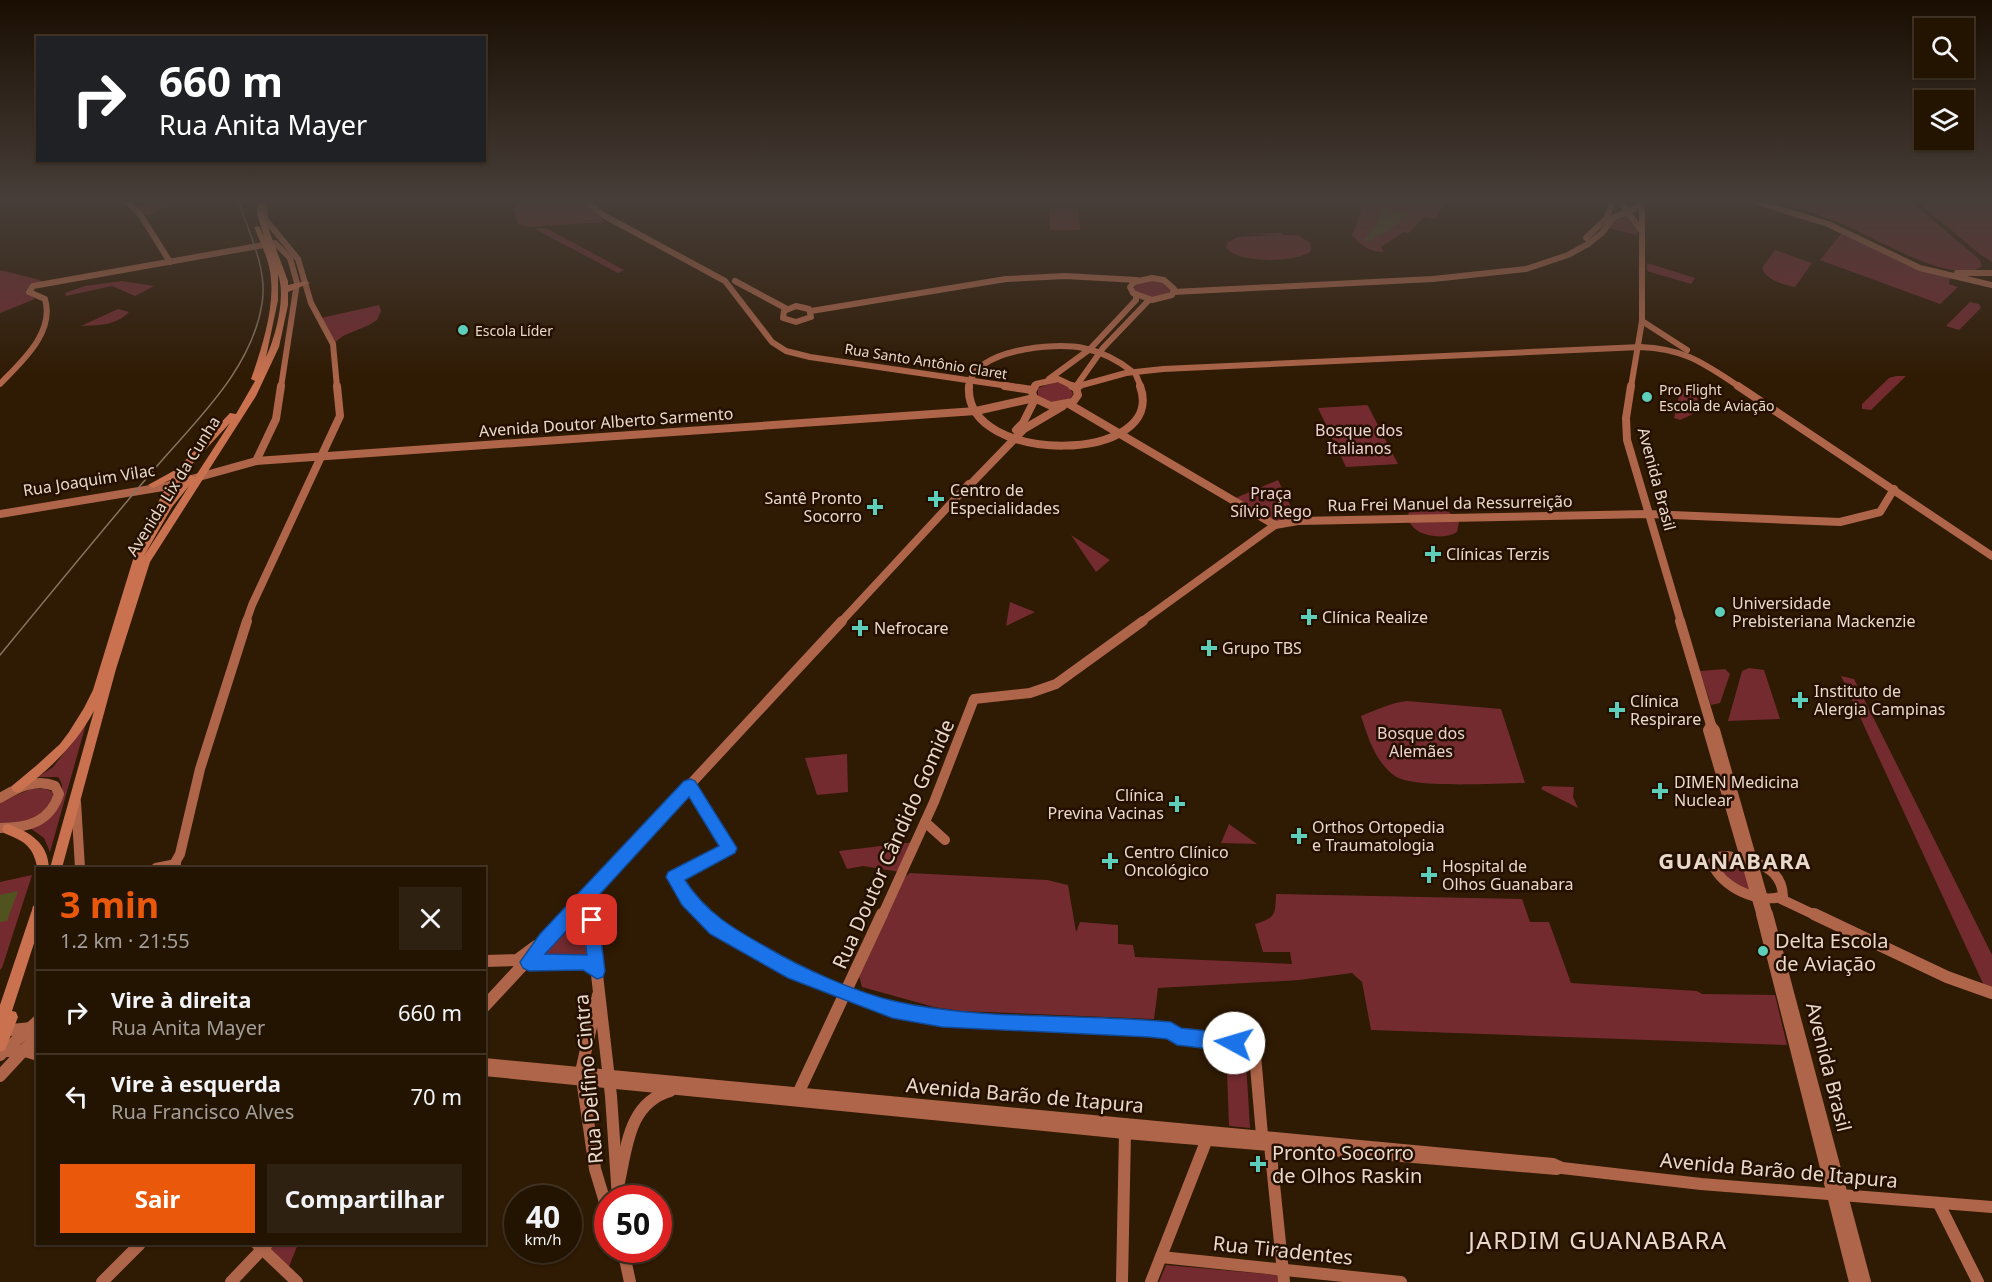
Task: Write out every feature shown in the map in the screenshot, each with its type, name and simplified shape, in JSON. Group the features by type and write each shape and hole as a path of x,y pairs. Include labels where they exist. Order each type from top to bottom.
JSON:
{"highway":[{"name":"Avenida Lix da Cunha","path":"56,867 109,663 145,543 251,388 261,362 274,298 275,277 272,259"},
{"name":"Avenida Lix da Cunha","path":"128,603 150,554 262,378 275,347 284,291 284,281 275,259"},
{"path":"284,281 306,283"},
{"path":"284,291 297,283"},
{"path":"151,487 171,477 186,464 233,415"},
{"path":"145,543 186,464"},
{"name":"Avenida Lix da Cunha","path":"49,867 99,685 109,663"},
{"path":"17,789 52,762 64,748 86,715 99,685"},
{"path":"4,829 34,842 39,850 43,867"},
{"path":"3,1048 36,915"},
{"path":"0,1026 36,939"}],"main road":[{"path":"155,265 163,261 163,259"},
{"path":"167,259 170,262"},
{"path":"0,384 43,331 49,319 47,303 28,290 50,281 78,280 187,259"},
{"path":"257,459 276,420 297,283 289,259"},
{"path":"167,867 252,605 340,416 339,381 333,344 313,308 298,259"},
{"path":"683,259 729,284 767,334"},
{"path":"692,259 787,309 801,306 811,311 1006,279 1065,276 1137,280 1158,278 1173,289 1453,275 1525,267 1554,259"},
{"path":"1525,267 1545,259"},
{"name":"Avenida Brasil","path":"1641,259 1640,348 1625,426 1648,514 1711,725 1715,730 1760,897 1837,1195 1855,1282"},
{"path":"1904,259 1992,285"},
{"path":"1905,259 1911,262"},
{"path":"1525,267 1534,274"},
{"path":"1967,276 1992,273"},
{"path":"1137,280 1130,287 1136,296 1149,300 1165,299 1173,289"},
{"path":"735,281 767,334"},
{"path":"742,296 752,289"},
{"path":"486,1005 529,962 569,914 754,718 1011,439 1023,423 1038,383 1049,379 1090,349 1136,300 1136,296"},
{"path":"1011,439 1077,398 1076,388 1100,352 1149,300"},
{"path":"787,309 782,316 792,322 808,319 811,311"},
{"path":"1642,321 1845,457 1992,561"},
{"name":"Rua Santo Antônio Claret","path":"767,334 786,351 973,380 1033,396"},
{"path":"1061,345 1090,349 1100,352 1134,373 1143,388 1144,405 1135,422 1121,433 1092,444 1069,448 1041,447 1011,439 991,428 974,410 970,397 973,380 993,359 1025,347 1061,345"},
{"path":"1076,388 1099,380 1134,373 1640,348 1668,348 1692,356"},
{"path":"1049,379 1062,380 1076,388 1134,373 1619,351 1640,348 1677,354 1697,362 1833,455 1992,556"},
{"path":"1619,351 1631,353 1638,362"},
{"path":"1045,370 1058,372"},
{"path":"1086,374 1092,380 1099,380"},
{"path":"1033,396 1047,406 1066,405 1121,433 1275,525"},
{"name":"Avenida Doutor Alberto Sarmento","path":"177,482 257,459 974,410 1033,396"},
{"path":"1833,455 1845,457"},
{"name":"Rua Joaquim Vilac","path":"0,512 177,482"},
{"name":"Rua Frei Manuel da Ressurreição","path":"974,699 1030,693 1056,684 1275,525 1298,521 1648,514 1852,521 1883,509 1892,491"},
{"path":"1809,509 1814,517 1826,521"},
{"path":"1786,519 1801,526"},
{"name":"Rua Doutor Cândido Gomide","path":"796,1096 953,763 974,699"},
{"path":"0,798 17,789 47,782 57,787 59,794 54,808 43,820 28,827 4,829"},
{"path":"690,786 729,848 674,877 693,906 716,928 794,973 892,1009 942,1018 1148,1028 1171,1030 1177,1036 1254,1044 1283,1276"},
{"path":"76,796 80,867"},
{"path":"925,822 945,840"},
{"path":"1780,898 1784,892 1776,877 1766,867 1750,860 1717,857 1712,863 1712,867 1723,880 1760,897 1780,898 1947,977 1988,992"},
{"name":"Rua Delfino Cintra","path":"588,894 611,1096 616,1185"},
{"path":"569,914 583,913 592,920"},
{"path":"486,961 510,962 522,958 546,940"},
{"path":"486,1005 491,995 511,975 510,962"},
{"path":"529,962 583,962 591,965 597,971"},
{"path":"599,988 581,1076 595,1169 600,1185"},
{"path":"3,1048 36,1023"},
{"path":"0,1031 36,1028"},
{"path":"3,1048 32,1049"},
{"path":"0,1076 32,1049"},
{"name":"Avenida Barão de Itapura","path":"486,1064 581,1076"},
{"name":"Avenida Barão de Itapura","path":"486,1070 648,1082 1266,1140 1545,1170 1562,1168 1701,1184 1992,1207"},
{"name":"Avenida Barão de Itapura","path":"648,1082 678,1090 796,1096 1125,1132 1209,1135"},
{"path":"619,1185 634,1120 652,1098 665,1091 678,1090"},
{"path":"1122,1282 1125,1132"},
{"path":"1150,1282 1209,1135"},
{"name":"Avenida Brasil","path":"1837,1195 1865,1282"},
{"path":"1939,1204 1978,1282"},
{"path":"102,1282 139,1245"},
{"path":"231,1282 262,1245 297,1282"},
{"name":"Rua Tiradentes","path":"1161,1257 1283,1276 1401,1282"},
{"path":"626,1263 630,1282"}],"green space":[{"path":"591,259 603,259 624,270 618,273"},
{"path":"1769,259 1800,259 1812,263 1795,287 1776,281 1762,268"},
{"path":"1904,259 1950,278 1949,284 1958,287 1940,304 1820,260"},
{"path":"1916,259 1979,259 1982,266 1970,271 1935,266"},
{"path":"1647,263 1695,278 1691,284 1647,271"},
{"path":"0,270 40,280 42,282 25,290 35,299 0,313"},
{"path":"1144,280 1162,281 1171,289 1168,295 1146,298 1134,290 1135,284"},
{"path":"122,281 154,286 135,296 112,286 66,296 65,293 85,286"},
{"path":"1970,302 1979,304 1981,308 1959,330 1946,326"},
{"path":"379,305 381,311 377,320 343,336 334,343 321,318"},
{"path":"118,309 129,312 112,322 81,326"},
{"path":"1906,376 1871,410 1862,409 1862,404 1889,378"},
{"path":"1056,382 1069,386 1073,394 1070,399 1054,403 1038,397 1038,388"},
{"path":"1681,387 1697,397 1700,406 1691,415 1680,420 1674,418"},
{"name":"Bosque dos Italianos","path":"1367,405 1398,464 1346,467 1318,408"},
{"name":"Praça Sílvio Rego","path":"1278,480 1296,517 1273,523 1233,499"},
{"path":"1428,504 1445,508 1459,522 1457,532 1434,536 1418,531 1412,526 1409,511 1413,507"},
{"path":"1071,535 1110,560 1096,572"},
{"path":"1010,602 1035,612 1006,626"},
{"path":"1749,668 1764,670 1780,719 1728,721 1742,671"},
{"path":"1725,669 1730,674 1720,703 1711,705 1700,671"},
{"path":"1841,676 1854,679 1992,955 1992,991 1986,990"},
{"name":"Bosque dos Alemães","path":"1407,701 1501,709 1525,783 1437,784 1419,783 1395,776 1377,756 1361,716"},
{"path":"86,724 50,852 44,838 30,828 55,805 62,792 62,784 58,777 38,777 53,767"},
{"path":"847,754 848,792 817,795 805,758"},
{"path":"1543,786 1574,787 1573,797 1578,808 1541,789"},
{"path":"31,789 46,789 53,792 52,802 47,811 39,819 29,823 0,823 0,802"},
{"path":"1229,824 1257,844 1221,843"},
{"path":"915,842 900,872 863,866 847,869 839,851"},
{"path":"1721,860 1744,863 1752,891 1723,878 1717,863"},
{"path":"910,873 1047,880 1068,885 1076,932 1080,922 1118,925 1118,944 1133,945 1135,957 1292,964 1290,952 1263,952 1255,924 1273,915 1276,894 1522,899 1530,922 1549,922 1571,983 1697,991 1702,994 1775,995 1787,1045 1371,1030 1362,982 1352,973 1299,980 1158,988 1154,1019 961,1011 934,1007 862,987 859,976 901,880"},
{"path":"32,875 2,968 0,970 0,882"},
{"path":"583,915 586,916 589,956 586,959 542,957"},
{"path":"1226,1044 1245,1046 1250,1128 1229,1126"},
{"path":"271,1245 298,1245 288,1269 268,1248"},
{"path":"1166,1265 1277,1275 1278,1282 1159,1282"}],"shaded area":[{"path":"18,891 7,921 0,922 0,895"}],"railway":[{"path":"0,655 202,415 233,374 256,329 262,304 262,277 259,259"}],"place":[{"name":"Escola Líder","path":"463,330"},
{"name":"Pro Flight Escola de Aviação","path":"1647,397"},
{"name":"Centro de Especialidades","path":"936,499"},
{"name":"Santê Pronto Socorro","path":"875,507"},
{"name":"Clínicas Terzis","path":"1433,554"},
{"name":"Universidade Prebisteriana Mackenzie","path":"1720,612"},
{"name":"Clínica Realize","path":"1309,617"},
{"name":"Nefrocare","path":"860,628"},
{"name":"Grupo TBS","path":"1209,648"},
{"name":"Instituto de Alergia Campinas","path":"1800,700"},
{"name":"Clínica Respirare","path":"1617,710"},
{"name":"DIMEN Medicina Nuclear","path":"1660,791"},
{"name":"Clínica Previna Vacinas","path":"1177,804"},
{"name":"Orthos Ortopedia e Traumatologia","path":"1299,836"},
{"name":"Centro Clínico Oncológico","path":"1110,861"},
{"name":"Hospital de Olhos Guanabara","path":"1429,875"},
{"name":"Delta Escola de Aviação","path":"1763,951"},
{"name":"Pronto Socorro de Olhos Raskin","path":"1258,1164"}],"district":[{"name":"GUANABARA","path":"1735,860"},
{"name":"JARDIM GUANABARA","path":"1598,1239"}],"route":[{"path":"592,920 597,971 589,963 583,962 529,962 546,940 690,786 729,848 674,877 688,900 716,928 794,973 867,1002 942,1018 1004,1023 1148,1028 1171,1030 1177,1036 1234,1043"}]}
